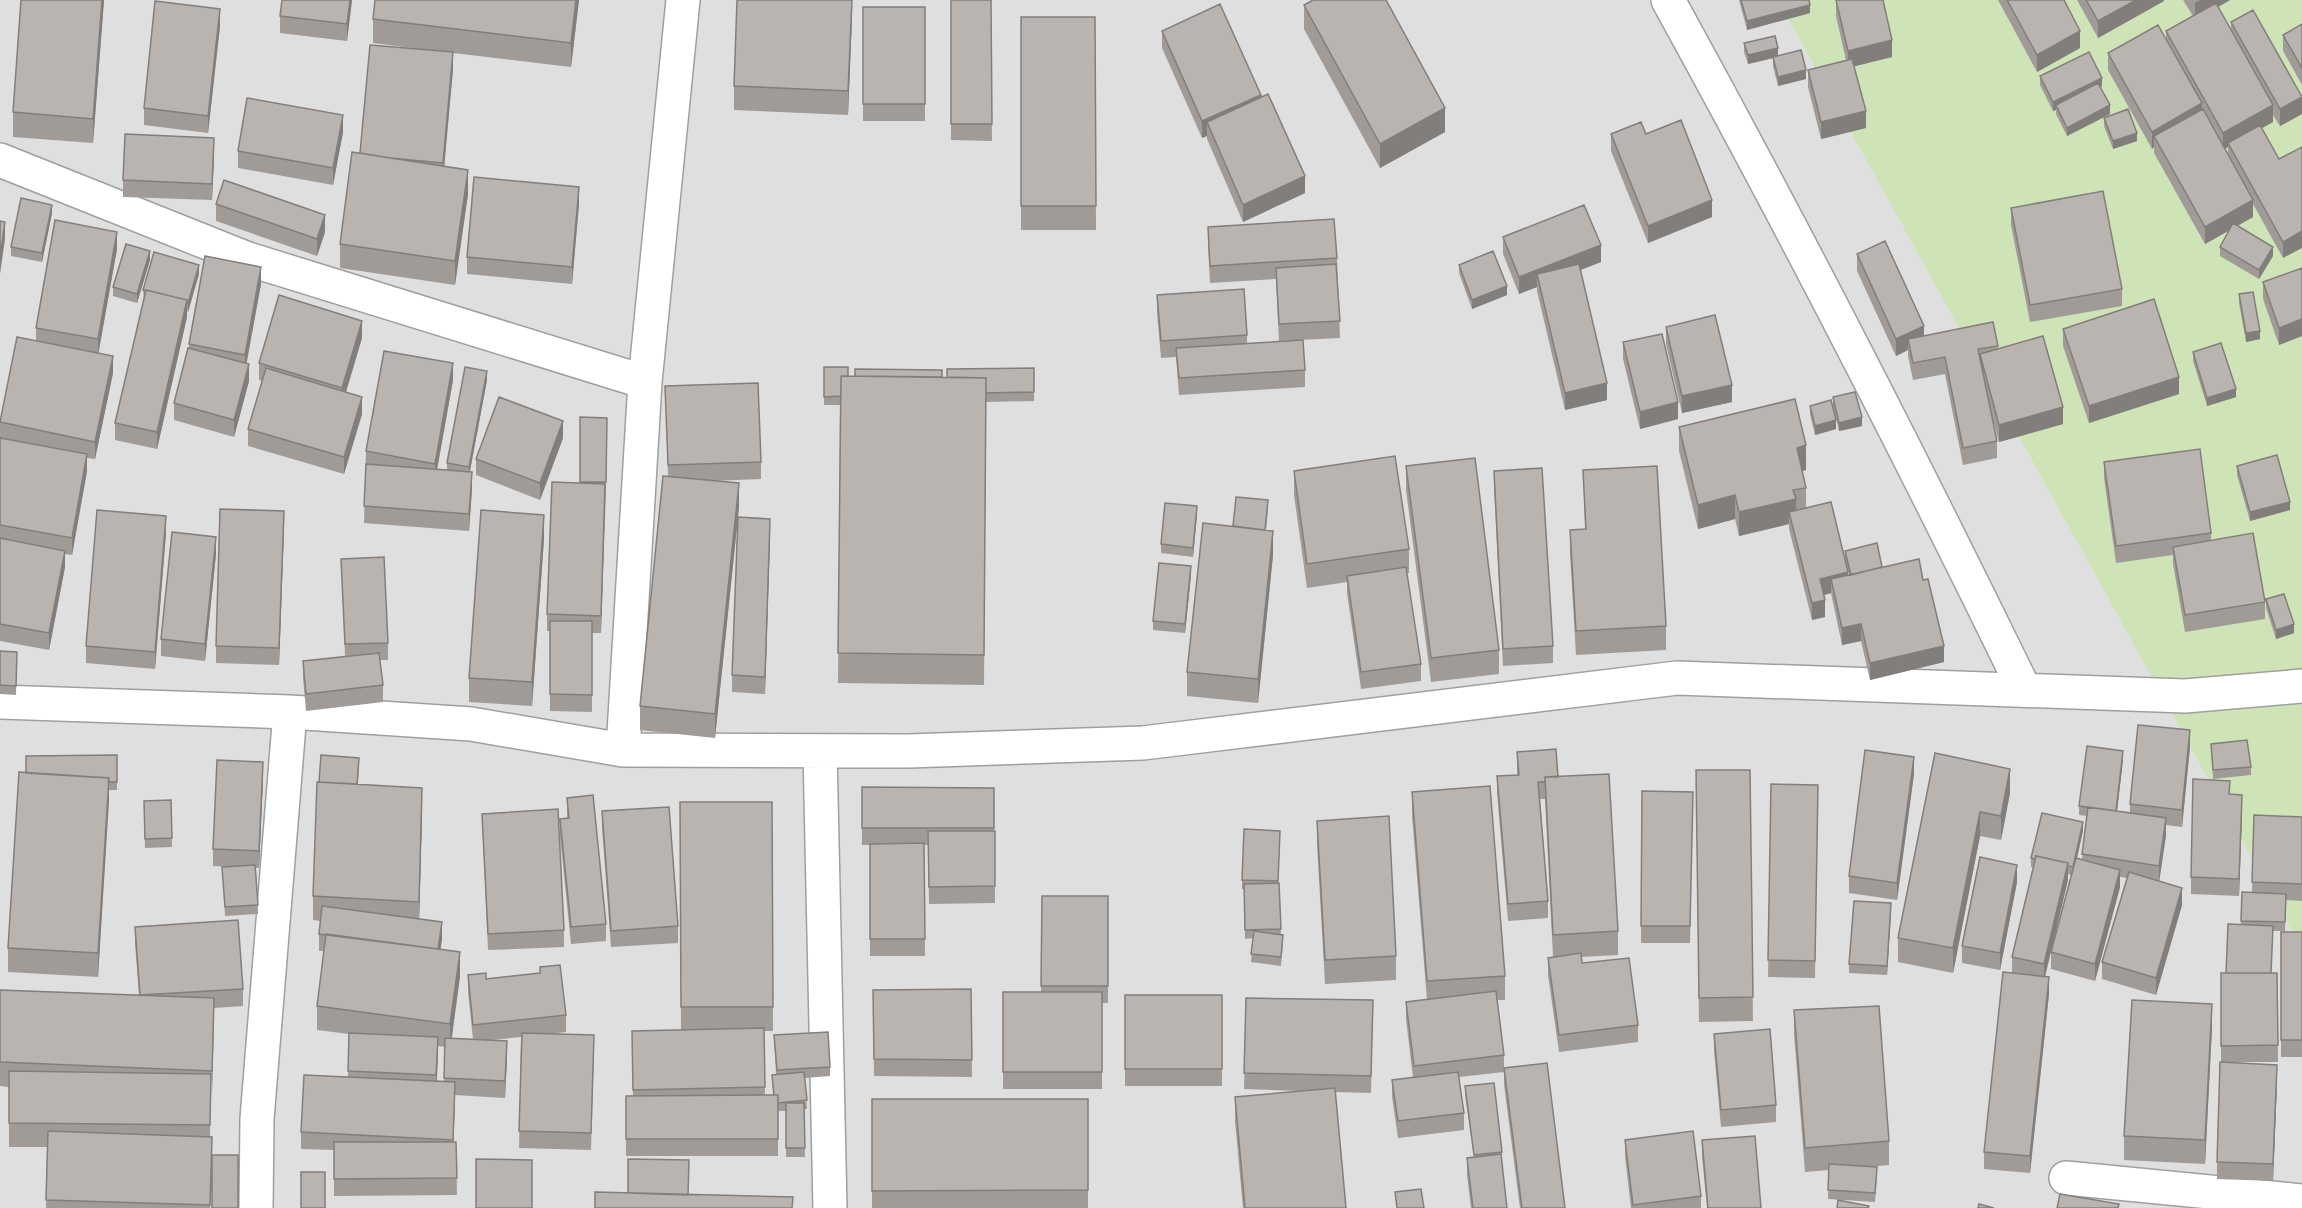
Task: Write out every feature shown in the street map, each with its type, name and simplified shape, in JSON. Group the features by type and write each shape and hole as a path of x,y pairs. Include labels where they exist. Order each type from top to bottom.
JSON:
{"street":[{"path":"623,750 645,382 683,0"},
{"path":"1668,0 1771,186 1940,517 2024,689"},
{"path":"0,160 249,259 645,382"},
{"path":"0,702 290,712 471,724 623,750 908,751 1143,743 1677,678 2185,696 2302,686"},
{"path":"256,1208 257,1119 290,712"},
{"path":"820,751 830,1208"},
{"path":"2066,1178 2302,1201"}],"shaded area":[{"path":"0,0 2302,0 2302,1208 0,1208"}],"green space":[{"path":"1778,0 2302,0 2302,949"}],"building":[{"path":"21,0 102,0 93,119 13,112"},
{"path":"282,0 350,0 347,24 280,16"},
{"path":"375,0 576,0 571,43 373,19"},
{"path":"737,0 852,0 848,91 734,86"},
{"path":"951,0 991,0 992,124 951,124"},
{"path":"1313,0 1386,0 1445,108 1380,144 1304,5"},
{"path":"1741,0 1809,0 1810,5 1747,21"},
{"path":"1836,0 1883,0 1892,40 1848,51"},
{"path":"2007,0 2064,0 2080,31 2037,55"},
{"path":"2086,0 2136,0 2098,21"},
{"path":"155,1 220,9 208,116 144,108"},
{"path":"2216,3 2273,105 2223,133 2166,31"},
{"path":"1220,4 1261,95 1202,121 1162,31"},
{"path":"863,7 925,7 925,104 863,104"},
{"path":"2253,10 2302,97 2280,109 2231,22"},
{"path":"1021,17 1095,17 1096,206 1021,206"},
{"path":"2302,24 2302,68 2283,35"},
{"path":"2158,25 2202,103 2152,132 2108,53"},
{"path":"1775,36 1778,48 1748,55 1744,43"},
{"path":"370,45 453,52 443,163 360,153"},
{"path":"1801,50 1806,70 1778,77 1773,57"},
{"path":"2089,52 2102,78 2053,102 2040,76"},
{"path":"1852,59 1866,111 1821,122 1808,70"},
{"path":"2098,83 2110,105 2067,128 2056,105"},
{"path":"1268,94 1305,176 1243,205 1207,122"},
{"path":"247,98 343,115 333,168 238,151"},
{"path":"2128,109 2137,133 2113,141 2104,118"},
{"path":"2203,109 2253,200 2205,227 2154,136"},
{"path":"1681,120 1712,200 1648,226 1611,134 1641,122 1646,134"},
{"path":"2260,125 2279,159 2302,147 2302,231 2283,242 2228,143"},
{"path":"125,134 214,138 212,184 123,180"},
{"path":"352,152 468,170 455,261 340,244"},
{"path":"474,177 579,187 572,267 467,257"},
{"path":"224,180 325,215 317,239 216,204"},
{"path":"2103,191 2122,289 2030,305 2011,208"},
{"path":"21,198 52,205 42,253 11,247"},
{"path":"1584,205 1601,245 1519,277 1503,237"},
{"path":"1334,219 1337,258 1210,266 1208,227"},
{"path":"55,220 117,232 98,339 36,328"},
{"path":"0,221 5,222 0,257"},
{"path":"2233,223 2273,247 2259,270 2220,247"},
{"path":"1885,241 1924,326 1896,339 1857,254"},
{"path":"126,244 150,251 137,294 113,287"},
{"path":"1493,251 1507,286 1472,300 1459,265"},
{"path":"154,252 199,265 188,303 187,300 143,290"},
{"path":"205,256 261,267 245,355 189,344"},
{"path":"1336,264 1340,321 1279,324 1276,268"},
{"path":"1579,264 1607,383 1565,393 1537,274"},
{"path":"2302,268 2302,319 2279,328 2263,282"},
{"path":"1244,289 1247,335 1161,341 1157,295"},
{"path":"146,290 187,300 157,432 115,423"},
{"path":"2253,292 2260,331 2246,333 2239,294"},
{"path":"279,295 362,321 342,388 259,363"},
{"path":"2154,299 2179,377 2089,406 2063,329"},
{"path":"1715,315 1732,385 1682,396 1666,327"},
{"path":"1993,322 1998,346 1978,349 1997,441 1963,448 1945,357 1913,363 1908,339"},
{"path":"1662,334 1678,402 1640,412 1623,342"},
{"path":"2043,336 2063,407 1999,425 1980,354"},
{"path":"17,337 113,356 95,442 0,422"},
{"path":"1303,340 1305,370 1179,378 1176,348"},
{"path":"2221,343 2236,389 2207,398 2193,352"},
{"path":"188,348 249,364 234,420 174,403"},
{"path":"384,351 453,363 435,464 366,451"},
{"path":"465,367 487,371 469,467 447,463"},
{"path":"824,367 848,367 848,376 841,376 841,396 824,397"},
{"path":"266,368 362,397 344,457 248,429"},
{"path":"1034,368 1034,392 986,393 986,378 947,377 947,369"},
{"path":"855,369 942,370 942,377 855,376"},
{"path":"841,376 986,378 984,655 838,653"},
{"path":"758,383 761,462 668,465 665,386"},
{"path":"1855,392 1862,417 1839,423 1833,397"},
{"path":"499,397 563,421 540,483 476,459"},
{"path":"1795,399 1806,445 1797,448 1806,488 1793,490 1796,499 1739,512 1735,495 1698,505 1679,427"},
{"path":"1831,400 1836,420 1815,426 1810,406"},
{"path":"580,417 607,418 606,482 580,482"},
{"path":"0,438 87,454 72,538 0,525"},
{"path":"2200,449 2211,533 2116,546 2104,462"},
{"path":"2277,455 2290,502 2250,512 2237,466"},
{"path":"1395,456 1409,549 1307,564 1294,471"},
{"path":"1475,458 1499,650 1431,658 1406,466"},
{"path":"366,464 472,472 469,514 364,506"},
{"path":"1657,466 1666,626 1576,631 1570,530 1586,529 1583,470"},
{"path":"1542,468 1553,646 1503,649 1494,471"},
{"path":"663,476 739,483 715,714 640,706"},
{"path":"552,482 605,484 601,616 547,614"},
{"path":"1236,497 1268,500 1265,530 1233,526"},
{"path":"1831,502 1848,572 1820,579 1825,600 1812,603 1789,512"},
{"path":"1165,503 1197,506 1193,548 1161,544"},
{"path":"220,509 284,511 279,648 216,646"},
{"path":"97,510 166,516 155,652 86,646"},
{"path":"481,510 544,515 532,682 469,678"},
{"path":"738,517 770,519 765,677 732,675"},
{"path":"1203,523 1273,531 1258,679 1187,672"},
{"path":"172,532 216,537 205,644 161,639"},
{"path":"2253,533 2265,602 2185,615 2173,547"},
{"path":"0,538 65,551 49,633 0,624"},
{"path":"1877,543 1882,567 1851,575 1845,551"},
{"path":"384,557 388,643 345,644 341,559"},
{"path":"1919,559 1923,580 1928,579 1944,646 1870,663 1861,624 1842,628 1831,579"},
{"path":"1159,563 1191,566 1185,624 1153,621"},
{"path":"1406,567 1421,664 1361,672 1347,576"},
{"path":"2284,594 2294,624 2276,630 2266,599"},
{"path":"550,621 592,621 592,695 550,694"},
{"path":"0,651 17,652 16,686 0,685"},
{"path":"379,653 383,685 306,694 303,661"},
{"path":"2138,725 2190,730 2182,810 2130,804"},
{"path":"2247,740 2251,767 2213,770 2211,744"},
{"path":"2087,746 2123,751 2116,811 2079,806"},
{"path":"1556,749 1558,777 1545,777 1545,782 1538,782 1548,901 1508,904 1497,776 1519,775 1517,752"},
{"path":"1865,750 1914,757 1897,883 1849,876"},
{"path":"1935,753 2010,769 2001,816 1980,812 1953,948 1898,938"},
{"path":"117,755 117,782 108,782 109,778 26,773 26,756"},
{"path":"321,755 359,758 357,784 319,782"},
{"path":"217,760 263,762 259,851 213,849"},
{"path":"1696,770 1750,770 1753,997 1699,998"},
{"path":"19,772 109,778 98,953 8,948"},
{"path":"1609,774 1618,931 1553,935 1545,777"},
{"path":"2193,779 2230,781 2229,794 2242,795 2239,879 2191,877"},
{"path":"317,782 422,788 419,902 313,896"},
{"path":"1771,784 1818,785 1815,961 1768,960"},
{"path":"1490,786 1505,976 1427,981 1412,792"},
{"path":"862,787 994,788 994,828 862,828"},
{"path":"1642,791 1693,792 1690,926 1641,926"},
{"path":"593,795 606,924 571,927 560,819 569,818 567,798"},
{"path":"171,800 172,838 145,839 144,801"},
{"path":"680,802 772,802 773,1007 681,1007"},
{"path":"669,807 678,926 611,931 602,811"},
{"path":"2088,807 2166,818 2159,866 2082,854"},
{"path":"558,809 564,930 488,934 482,814"},
{"path":"2042,813 2083,822 2073,867 2068,866 2068,863 2036,856 2035,859 2031,858"},
{"path":"2254,815 2302,817 2302,884 2252,882"},
{"path":"1389,816 1396,956 1325,960 1317,821"},
{"path":"1244,829 1280,831 1278,881 1242,880"},
{"path":"928,831 995,831 995,886 929,887"},
{"path":"924,843 925,939 870,939 870,844"},
{"path":"2036,856 2068,863 2044,964 2012,957"},
{"path":"1980,857 2017,865 2000,953 1962,946"},
{"path":"2076,858 2120,870 2095,964 2051,952"},
{"path":"255,865 258,905 225,907 222,867"},
{"path":"2129,872 2182,888 2156,978 2102,962"},
{"path":"1279,883 1281,929 1245,930 1244,884"},
{"path":"2242,892 2286,894 2285,922 2241,921"},
{"path":"1042,896 1108,896 1108,986 1041,986"},
{"path":"1854,901 1891,903 1887,966 1849,964"},
{"path":"322,906 442,922 438,949 319,934"},
{"path":"238,920 243,989 140,995 135,927"},
{"path":"2228,924 2273,926 2271,973 2226,973"},
{"path":"1254,931 1283,935 1281,957 1251,954"},
{"path":"2281,932 2302,932 2302,1040 2281,1040"},
{"path":"326,934 460,952 450,1024 317,1006"},
{"path":"1581,953 1582,963 1629,958 1638,1025 1559,1035 1548,958"},
{"path":"560,965 566,1015 473,1025 468,975 486,973 486,979 540,973 540,967"},
{"path":"2003,972 2049,977 2030,1156 1984,1152"},
{"path":"2221,973 2277,973 2278,1045 2221,1046"},
{"path":"971,989 972,1060 874,1059 873,990"},
{"path":"0,990 214,998 212,1071 0,1062"},
{"path":"1496,991 1504,1055 1414,1066 1406,1002"},
{"path":"1003,992 1102,992 1102,1072 1003,1072"},
{"path":"1125,995 1222,995 1222,1069 1125,1069"},
{"path":"1246,998 1373,1000 1371,1076 1244,1073"},
{"path":"2132,1000 2212,1004 2205,1140 2124,1136"},
{"path":"1879,1006 1889,1141 1805,1148 1794,1010"},
{"path":"764,1028 765,1087 633,1090 632,1031"},
{"path":"1770,1029 1776,1105 1721,1110 1714,1034"},
{"path":"828,1032 830,1067 777,1070 774,1035"},
{"path":"349,1033 438,1037 436,1075 348,1071"},
{"path":"522,1033 594,1035 591,1133 519,1131"},
{"path":"445,1038 507,1041 505,1081 444,1078"},
{"path":"2220,1062 2277,1065 2273,1164 2217,1162"},
{"path":"1547,1063 1565,1208 1522,1208 1504,1068"},
{"path":"9,1071 211,1074 210,1125 9,1123"},
{"path":"804,1072 807,1100 778,1103 778,1095 774,1095 772,1075"},
{"path":"1458,1072 1464,1113 1398,1121 1392,1080"},
{"path":"304,1075 455,1082 453,1140 301,1132"},
{"path":"1494,1083 1502,1152 1474,1155 1465,1086"},
{"path":"1335,1088 1346,1208 1245,1208 1235,1097"},
{"path":"778,1095 778,1139 626,1139 626,1096"},
{"path":"872,1099 1088,1099 1088,1190 872,1191"},
{"path":"786,1103 804,1103 805,1148 786,1148"},
{"path":"48,1131 212,1137 210,1205 46,1200"},
{"path":"1693,1131 1701,1196 1633,1205 1625,1140"},
{"path":"1755,1136 1761,1208 1708,1208 1702,1140"},
{"path":"334,1142 456,1142 457,1178 334,1179"},
{"path":"1501,1154 1507,1208 1473,1208 1467,1158"},
{"path":"212,1155 238,1155 238,1208 212,1208"},
{"path":"476,1159 532,1160 532,1208 476,1208"},
{"path":"628,1159 689,1160 688,1195 628,1193"},
{"path":"1829,1164 1877,1167 1875,1193 1828,1190"},
{"path":"301,1172 325,1172 325,1208 301,1208"},
{"path":"1421,1189 1424,1208 1397,1208 1395,1192"},
{"path":"595,1192 793,1197 792,1208 595,1208"},
{"path":"2060,1194 2119,1204 2118,1208 2057,1208"},
{"path":"1838,1200 1869,1206 1868,1208 1837,1208"},
{"path":"1979,1204 1994,1208 1978,1208"}]}
